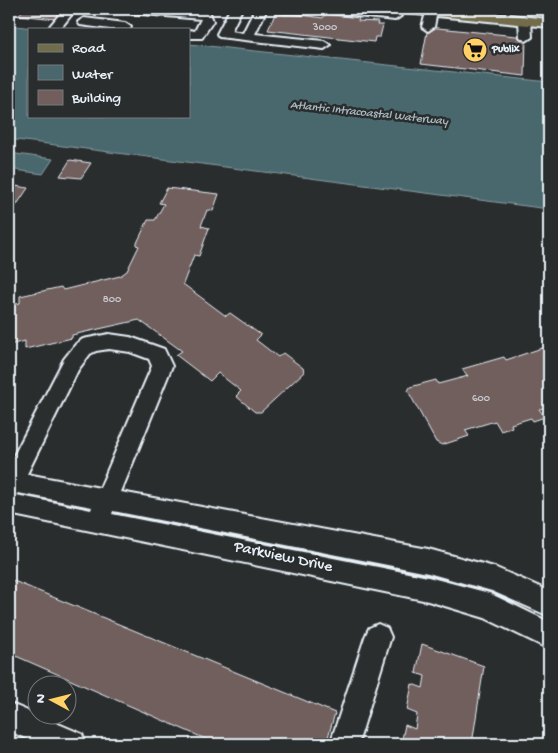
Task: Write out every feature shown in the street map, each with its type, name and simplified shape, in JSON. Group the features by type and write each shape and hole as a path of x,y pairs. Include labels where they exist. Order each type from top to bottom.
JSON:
{"main road":[{"path":"399,11 527,15 549,11"},
{"path":"527,15 549,23"}],"street":[{"path":"56,26 70,9"},
{"path":"131,9 207,18 198,35 190,34"},
{"path":"84,22 129,27 137,9"},
{"path":"236,9 223,34 324,45"},
{"path":"247,37 261,9"},
{"path":"285,9 314,9"},
{"path":"322,9 399,11 392,32"},
{"path":"428,27 431,11"},
{"path":"526,37 527,15"},
{"path":"10,488 71,365 84,348 102,342 141,347 158,354 162,366 102,510"},
{"name":"Parkview Drive","path":"10,488 428,588 547,626"},
{"name":"Parkview Drive","path":"102,510 428,561 494,579 549,604"},
{"path":"344,744 378,637"},
{"path":"9,717 72,744"}],"water":[{"name":"Atlantic Intracoastal Waterway","path":"9,25 32,28 28,28 28,118 190,118 190,44 549,82 549,209 9,139"},
{"path":"9,153 53,159 43,174 9,169"}],"building":[{"path":"25,9 65,9 56,19 18,15"},
{"path":"288,13 323,18 325,14 359,17 358,21 378,22 377,25 383,25 380,37 375,37 374,42 268,30 275,14 288,15"},
{"name":"Publix","path":"428,27 526,37 525,76 421,64"},
{"path":"70,160 91,163 81,178 60,176"},
{"path":"9,185 28,188 12,212 9,212"},
{"path":"167,188 219,194 213,211 207,210 201,226 209,228 199,256 194,255 183,284 226,316 230,313 261,335 256,340 278,357 283,353 303,368 304,372 261,412 255,412 236,396 241,391 218,373 210,381 176,355 182,351 139,320 72,335 72,338 25,349 25,341 9,345 9,306 20,303 20,296 61,287 63,290 120,276 127,271 139,246 136,245 148,220 155,220 164,204 159,203"},
{"path":"542,348 544,350 549,348 549,407 539,409 545,417 533,421 531,418 511,424 512,427 501,431 495,421 465,430 469,436 442,445 436,442 408,391 410,387 436,380 438,384 468,376 462,369 504,357 506,360"},
{"path":"9,579 335,713 326,744 217,744 78,683 78,676 62,676 9,653"},
{"path":"422,644 484,666 472,744 401,744 405,725 415,729 417,714 407,710 412,684 423,688 425,676 416,673"}],"place":[{"name":"Publix","path":"475,50"}]}
